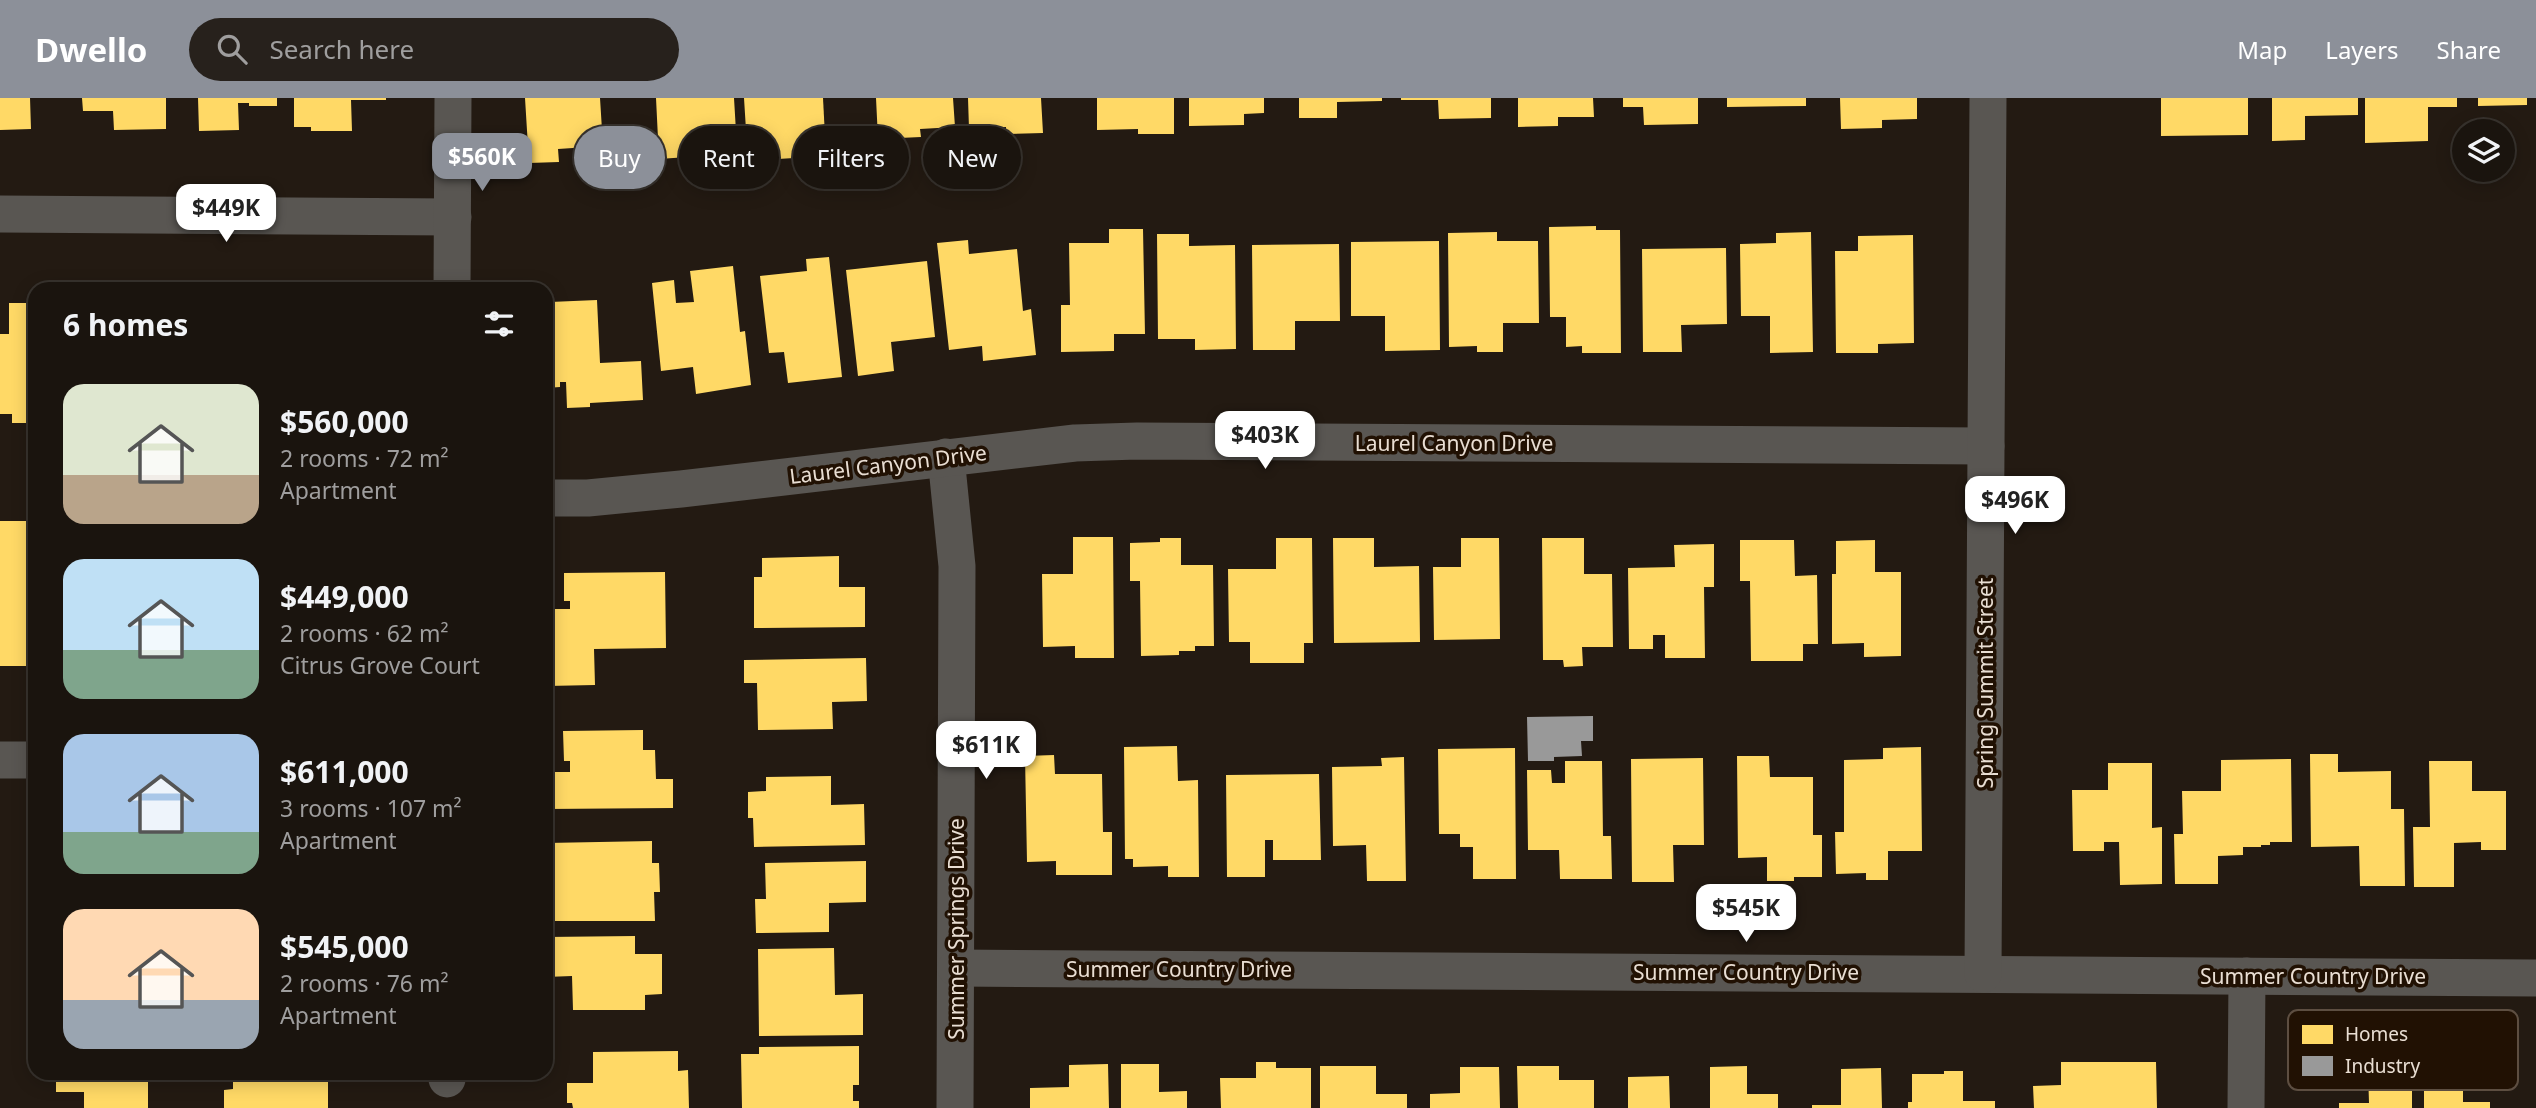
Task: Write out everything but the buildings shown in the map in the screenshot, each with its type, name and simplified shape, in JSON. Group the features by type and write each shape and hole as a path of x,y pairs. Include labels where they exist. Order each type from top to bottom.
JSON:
{"street":[{"path":"452,282 453,98"},
{"name":"Spring Summit Street","path":"1983,974 1988,98"},
{"path":"0,214 453,217"},
{"name":"Laurel Canyon Drive","path":"553,498 588,498 681,489 1075,443 1137,441 1986,446"},
{"name":"Summer Springs Drive","path":"946,457 957,566 955,1108"},
{"path":"0,760 28,760"},
{"name":"Summer Country Drive","path":"956,968 2536,978"},
{"path":"2246,1108 2247,976"}]}
